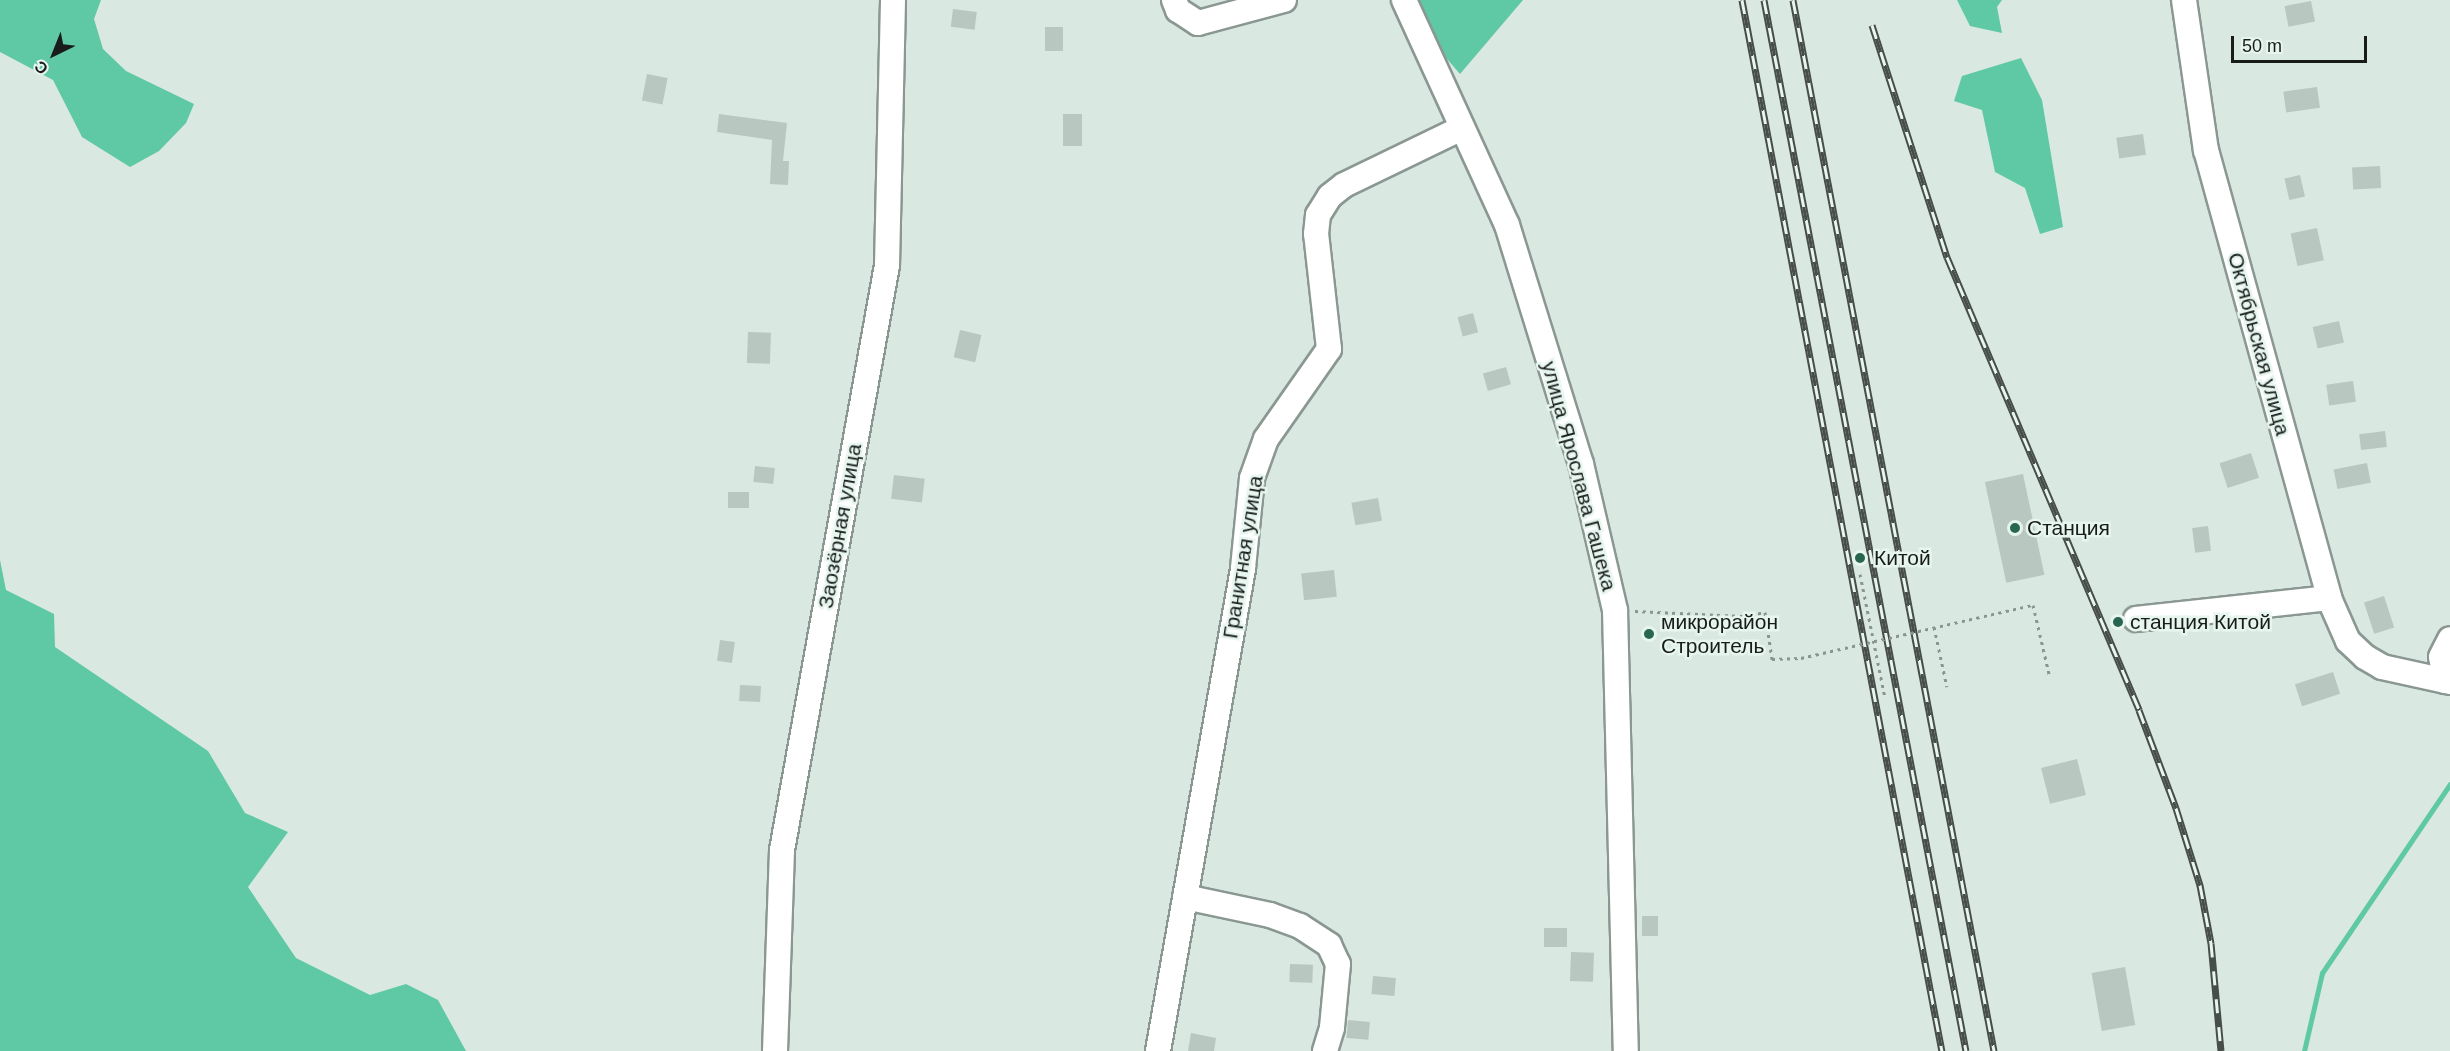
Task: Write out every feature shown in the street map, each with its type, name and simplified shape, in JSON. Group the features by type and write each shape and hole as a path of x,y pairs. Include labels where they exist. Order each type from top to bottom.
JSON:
{"street":[{"name":"Заозёрная улица","path":"775,1051 782,850 886,265 893,0"},
{"path":"1174,0 1178,10 1198,23 1284,0"},
{"name":"улица Ярослава Гашека","path":"1404,0 1507,225 1581,464 1615,610 1626,1051"},
{"name":"Октябрьская улица","path":"2184,0 2206,150 2329,598 2348,641 2382,667 2447,681"},
{"name":"Гранитная улица","path":"1158,1051 1243,568 1252,478 1266,439 1329,349 1316,234 1318,215 1330,196 1344,185 1462,128"},
{"path":"2136,619 2329,598"},
{"path":"2447,681 2441,657 2450,639"},
{"path":"1185,897 1270,915 1300,926 1329,945 1338,964 1332,1028 1325,1051"}],"path":[{"path":"1860,574 1885,698"},
{"path":"1615,610 1743,616 1766,612 1772,659 1801,658 2033,605 2049,674"},
{"path":"1934,627 1947,687"}],"shaded area":[{"path":"0,0 101,0 94,19 103,49 126,71 194,104 186,123 159,151 130,167 82,137 53,80 0,52"},
{"path":"1410,0 1523,0 1460,74 1429,38"},
{"path":"1957,0 2002,0 1997,7 2002,33 1970,26"},
{"path":"2021,58 2042,100 2063,227 2040,234 2025,188 1995,172 1982,110 1954,101 1962,76"},
{"path":"0,560 6,590 54,614 55,647 208,751 245,813 288,832 248,887 296,958 370,995 406,984 438,1000 466,1051 0,1051"}],"building":[{"path":"2311,1 2315,22 2289,27 2284,6"},
{"path":"953,9 977,12 975,30 951,27"},
{"path":"1045,27 1063,27 1063,51 1045,51"},
{"path":"647,74 668,78 662,105 642,101"},
{"path":"2317,87 2320,108 2286,113 2283,92"},
{"path":"719,114 787,123 783,161 789,161 788,185 770,184 772,140 717,132"},
{"path":"1063,114 1082,114 1082,146 1063,146"},
{"path":"2143,134 2146,155 2119,159 2116,138"},
{"path":"2380,166 2381,188 2353,189 2352,167"},
{"path":"2300,175 2305,196 2289,200 2284,179"},
{"path":"2317,228 2324,260 2297,266 2291,234"},
{"path":"1473,313 1478,332 1463,336 1458,317"},
{"path":"2339,321 2344,342 2318,349 2313,327"},
{"path":"960,330 981,335 975,362 954,357"},
{"path":"748,332 771,333 770,364 747,363"},
{"path":"1506,367 1511,384 1488,391 1483,374"},
{"path":"2353,381 2356,402 2329,406 2326,385"},
{"path":"2385,431 2387,447 2361,450 2359,434"},
{"path":"2251,453 2259,478 2228,488 2220,463"},
{"path":"2367,463 2371,483 2337,489 2334,469"},
{"path":"755,466 775,468 773,484 753,482"},
{"name":"Станция","path":"2023,474 2044,575 2006,583 1985,482"},
{"path":"894,475 925,479 922,503 891,499"},
{"path":"728,492 749,492 749,508 728,508"},
{"path":"1378,498 1382,521 1355,525 1351,503"},
{"path":"2208,526 2211,551 2195,553 2192,528"},
{"path":"1334,570 1337,597 1304,600 1301,573"},
{"path":"2384,596 2394,627 2374,634 2364,602"},
{"path":"720,640 735,642 732,663 717,661"},
{"path":"2333,672 2340,694 2302,706 2295,684"},
{"path":"740,685 761,686 760,702 739,701"},
{"path":"2077,759 2086,795 2050,804 2041,768"},
{"path":"1642,916 1658,916 1658,936 1642,936"},
{"path":"1544,928 1567,928 1567,947 1544,947"},
{"path":"1571,952 1594,953 1593,982 1570,981"},
{"path":"1290,964 1313,965 1312,983 1289,982"},
{"path":"2125,967 2135,1025 2102,1031 2092,973"},
{"path":"1373,976 1396,978 1394,996 1371,994"},
{"path":"1348,1020 1370,1022 1368,1040 1346,1038"},
{"path":"1191,1033 1216,1038 1214,1051 1188,1051"}],"waterway":[{"path":"2304,1051 2322,973 2450,784"}],"railway":[{"path":"1742,0 1942,1051"},
{"path":"1764,0 1966,1051"},
{"path":"1793,0 1994,1051"},
{"path":"1872,25 1947,257 2139,710 2176,808 2200,885 2211,943 2221,1051"}],"place":[{"name":"Станция","path":"2015,528"},
{"name":"Китой","path":"1860,558"},
{"name":"станция Китой","path":"2118,622"},
{"name":"микрорайон Строитель","path":"1649,634"}]}
